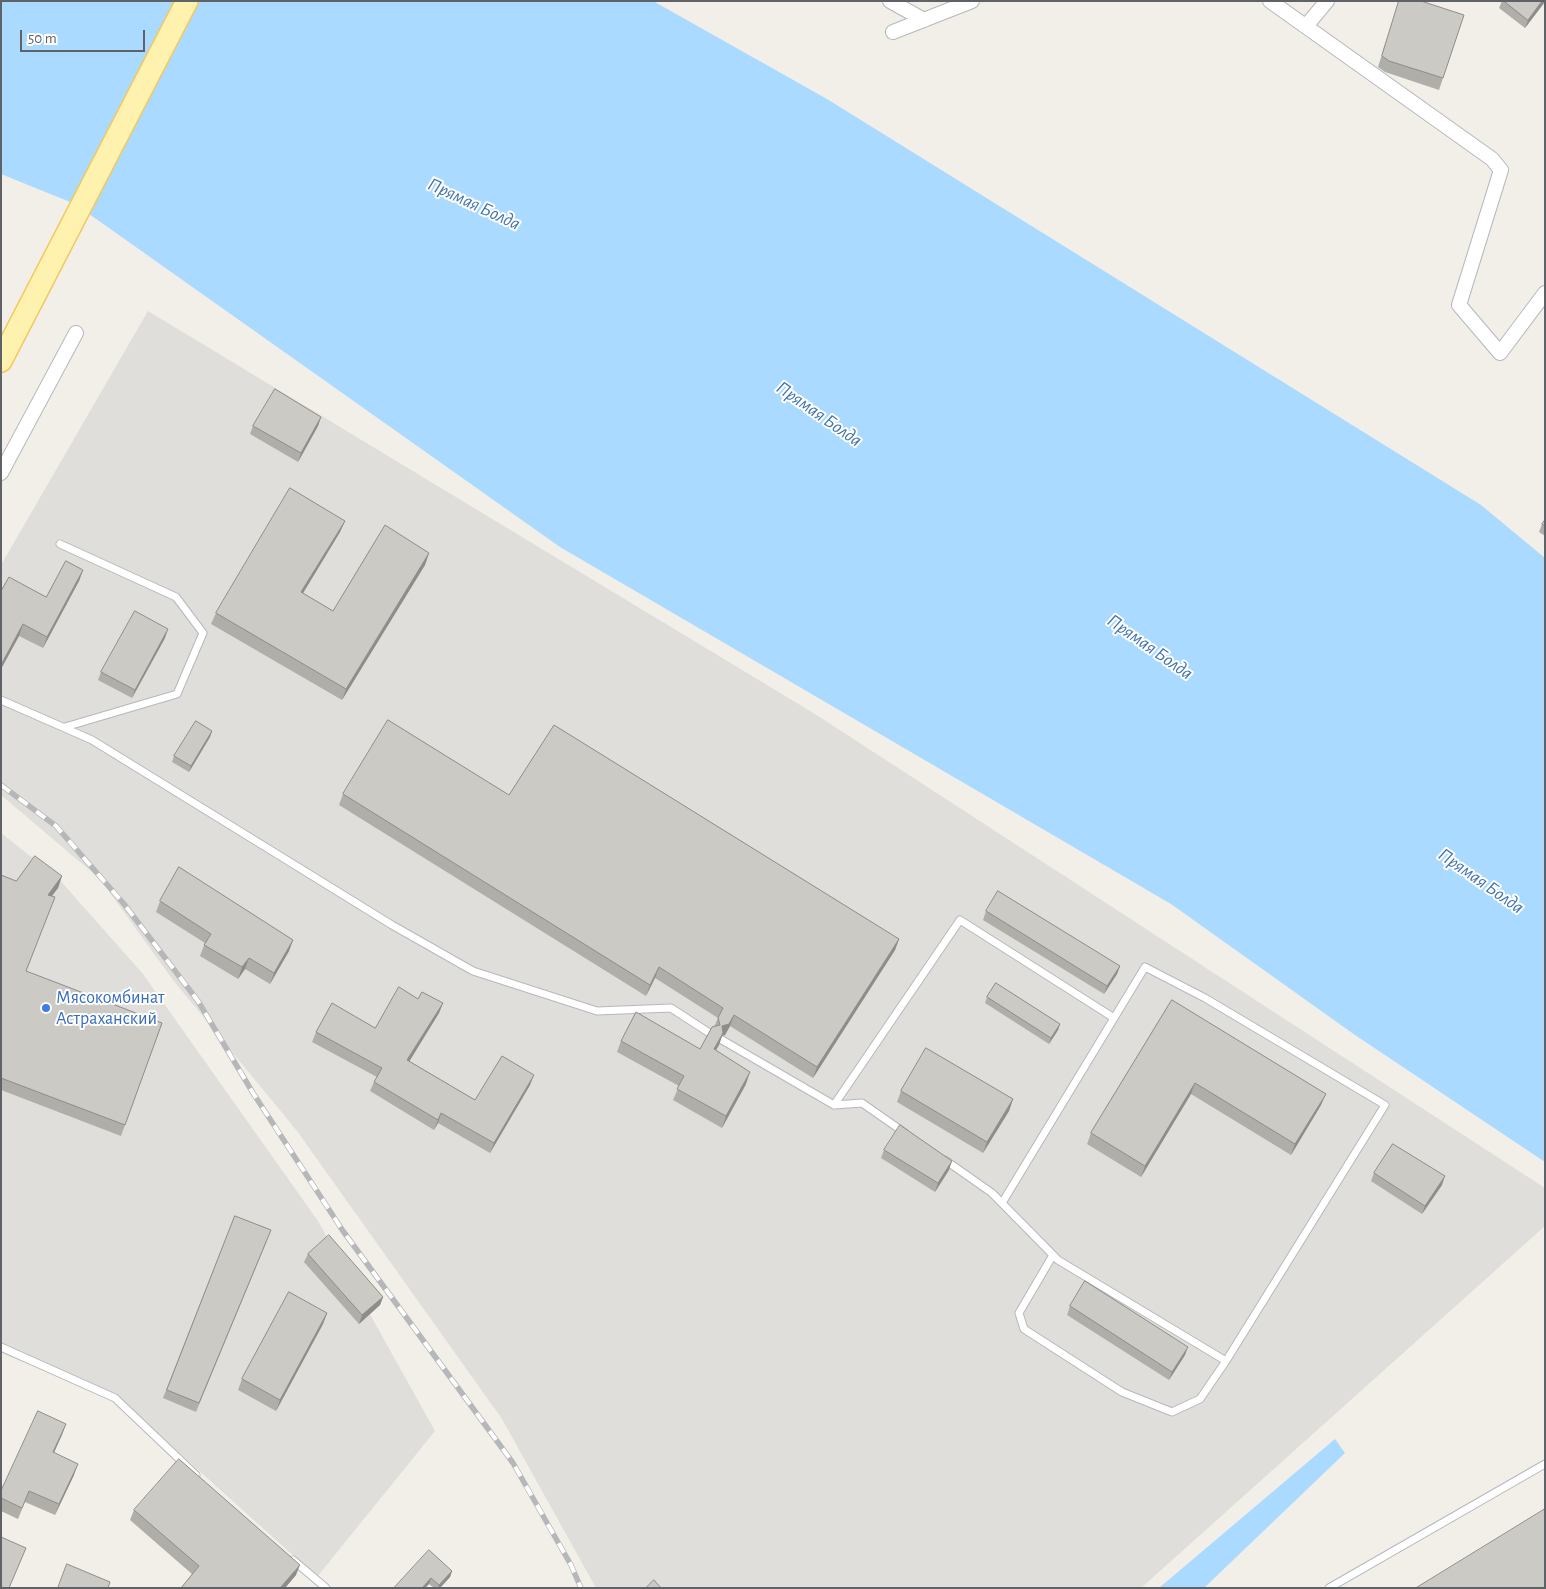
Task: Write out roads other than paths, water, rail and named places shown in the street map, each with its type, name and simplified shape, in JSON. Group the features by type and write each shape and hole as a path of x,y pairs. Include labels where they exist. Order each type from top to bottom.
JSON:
{"main road":[{"path":"1,361 187,1"}],"street":[{"path":"890,1 924,20"},
{"path":"893,32 972,1"},
{"path":"1270,1 1492,159 1501,170 1459,305 1500,353 1545,293"},
{"path":"1306,26 1327,1"},
{"path":"1,473 76,332"}],"lane":[{"path":"60,544 176,597 203,633 177,694 65,727"},
{"path":"1,700 92,740 392,924 473,971 597,1012 671,1008 711,1034"},
{"path":"834,1105 960,920 1114,1018"},
{"path":"1002,1203 1145,967 1205,998 1385,1105 1226,1361 1200,1399 1172,1412 1122,1392 1024,1328 1020,1313 1053,1255"},
{"path":"722,1040 834,1105 862,1103 911,1137"},
{"path":"935,1154 992,1193 1053,1255 1226,1361"},
{"path":"1,1347 115,1398 205,1483"},
{"path":"1329,1588 1545,1464"},
{"path":"290,1557 326,1588"}],"water":[{"name":"Прямая Болда","path":"1,1 653,1 827,99 1481,505 1545,558 1545,1162 1355,1035 1171,904 560,547 75,204 1,174"},
{"path":"1335,1439 1345,1453 1204,1588 1159,1588"}],"railway":[{"path":"1,785 56,826 124,904 198,1001 253,1093 343,1231 513,1463 571,1565 581,1588"}],"place":[{"name":"Мясокомбинат Астраханский","path":"46,1008"}]}
